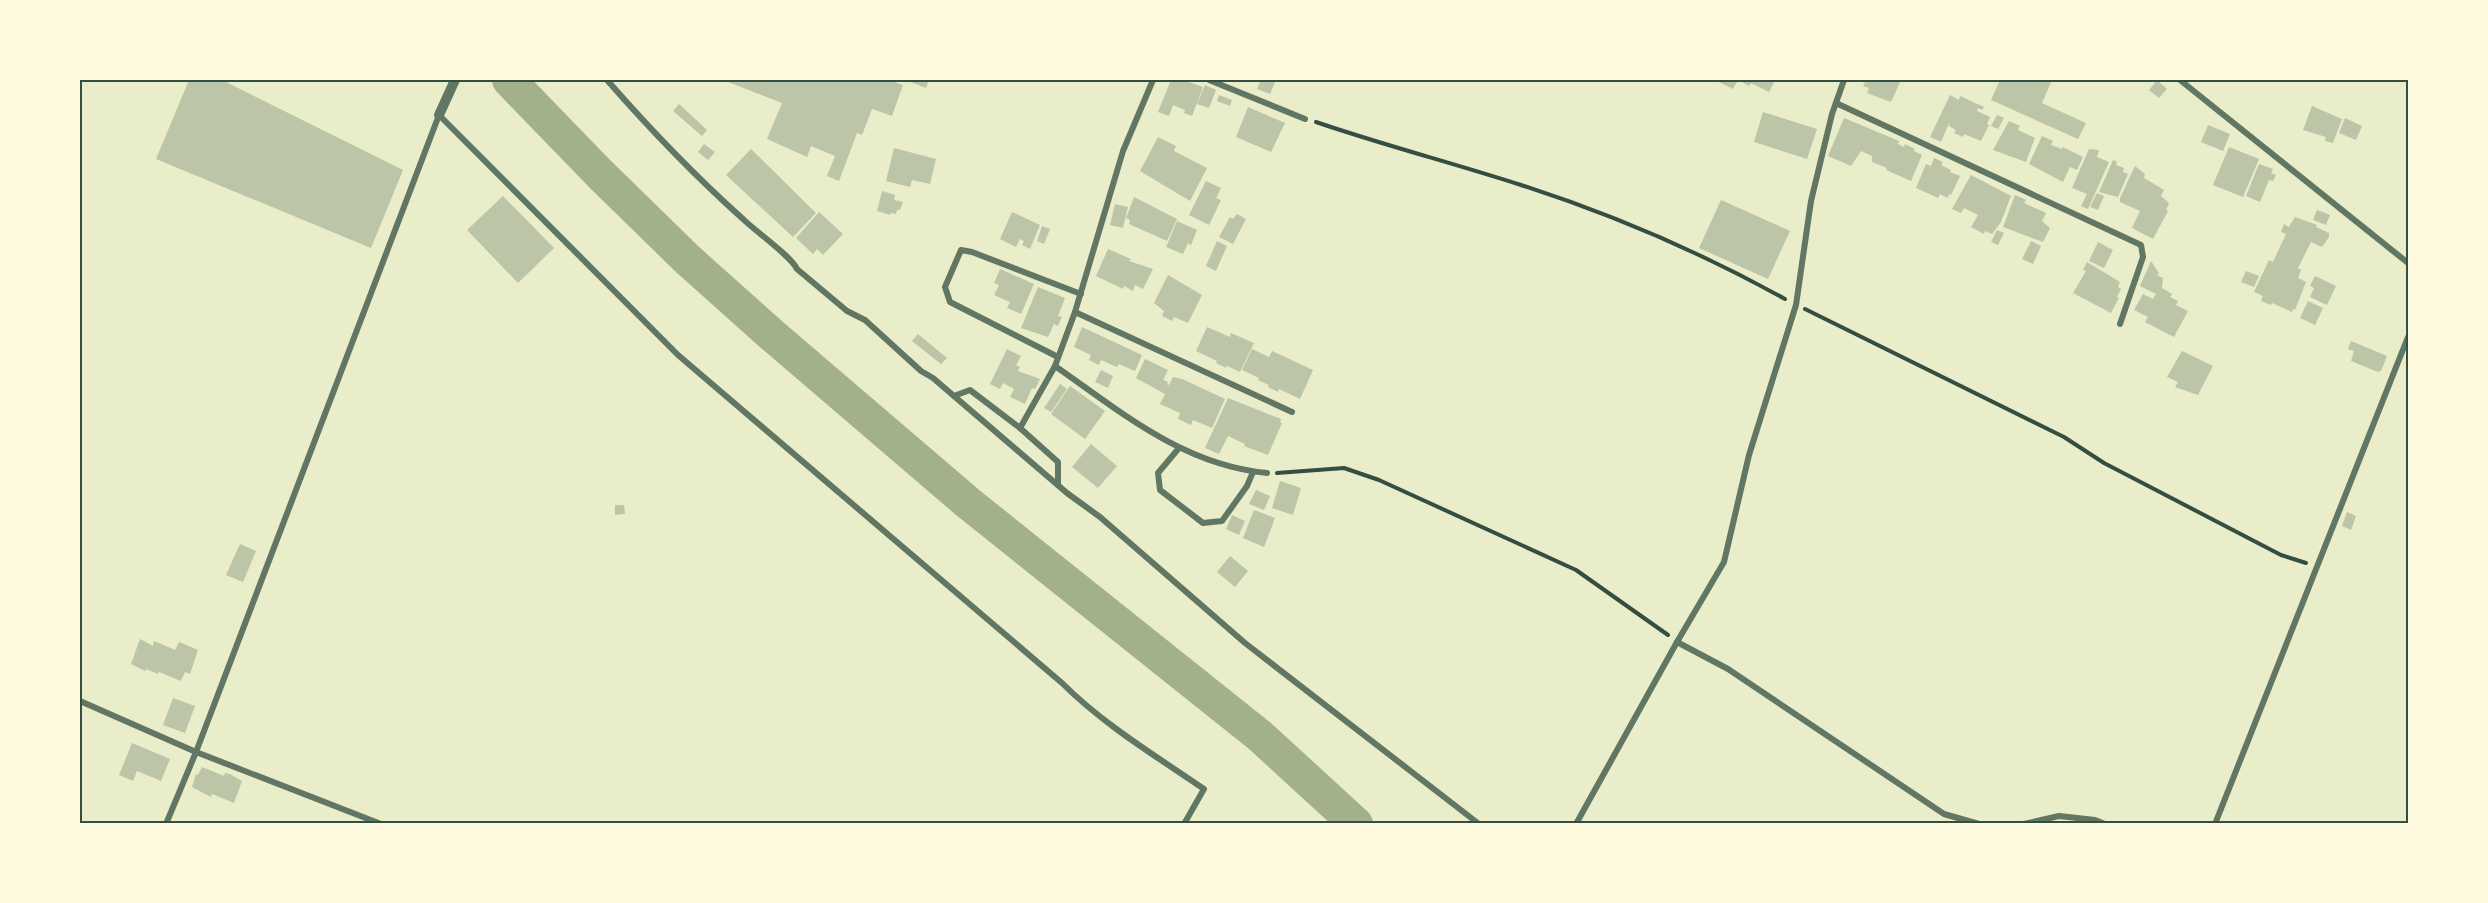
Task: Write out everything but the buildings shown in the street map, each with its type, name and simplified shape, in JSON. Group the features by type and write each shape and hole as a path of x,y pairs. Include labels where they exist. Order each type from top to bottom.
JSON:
{"street":[{"path":"166,824 196,752 439,115 455,80"},
{"path":"607,80 741,218 776,250 793,261 797,269 847,311 865,320 921,371 1100,518 1245,643 1479,824"},
{"path":"1020,428 1058,357 1081,294 1123,151 1153,80"},
{"path":"1209,80 1305,119"},
{"path":"1576,824 1724,562 1749,454 1796,305 1811,201 1844,80"},
{"path":"2180,80 2409,263"},
{"path":"1836,103 2141,245 2143,257 2120,324"},
{"path":"439,115 678,355 1062,683 1080,701 1117,730 1204,789 1184,824"},
{"path":"1058,357 950,302 945,287 961,250 972,252 1081,294"},
{"path":"1075,312 1292,412"},
{"path":"2216,824 2409,337"},
{"path":"1054,366 1168,444 1239,470 1267,473"},
{"path":"954,396 970,390 1020,428 1058,462 1058,485"},
{"path":"1179,448 1158,473 1160,490 1203,523 1222,521 1247,486 1253,472"},
{"path":"1677,642 1728,669 1944,814 1979,824"},
{"path":"80,701 196,752 381,824"},
{"path":"2024,824 2059,816 2094,820 2105,824"}],"path":[{"path":"1305,119 1523,186 1638,229 1755,282 1796,305 2064,437 2104,464 2281,555 2318,567"},
{"path":"1267,473 1294,474 1344,468 1380,480 1576,570 1677,642"}],"waterway":[{"path":"509,80 687,259 772,335 967,502 1260,736 1356,824"}]}
